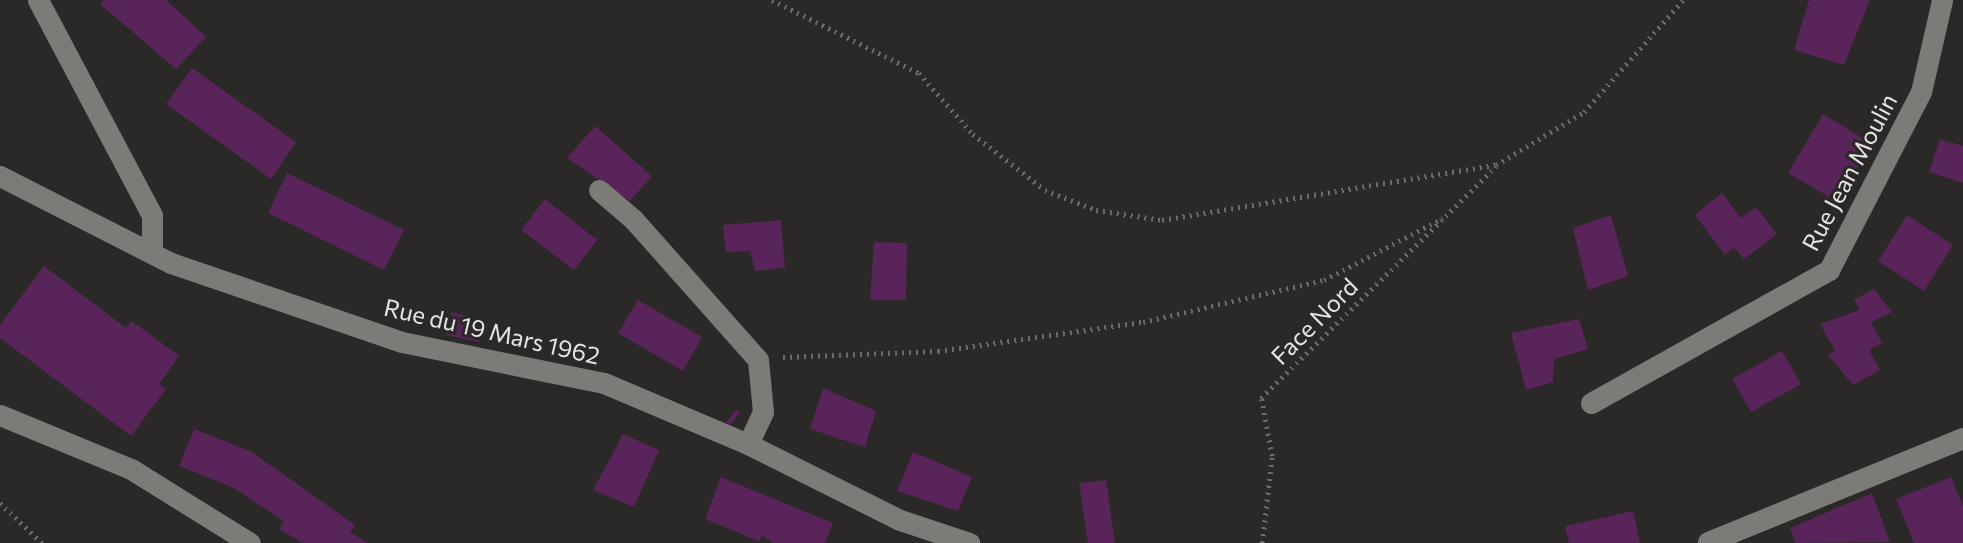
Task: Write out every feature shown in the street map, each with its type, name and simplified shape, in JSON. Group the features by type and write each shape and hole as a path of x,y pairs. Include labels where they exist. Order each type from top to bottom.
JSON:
{"street":[{"path":"38,0 152,215 152,253"},
{"name":"Rue Jean Moulin","path":"1591,403 1829,270 1921,92 1941,0"},
{"name":"Rue du 19 Mars 1962","path":"0,176 152,253 402,342 604,383 748,443 901,520 969,543"},
{"path":"599,190 633,219 758,360 763,412 748,443"},
{"path":"0,415 131,470 250,543"},
{"path":"1708,542 1963,438"}],"path":[{"path":"772,0 919,73 973,134 1045,190 1096,210 1162,220 1496,165 1584,112 1683,0"},
{"name":"Face Nord","path":"1262,543 1272,456 1261,398 1496,165"},
{"path":"758,360 938,351 1143,322 1324,280 1443,218"},
{"path":"0,503 42,543"}],"building":[{"path":"104,0 166,0 206,37 176,69 100,4"},
{"path":"1809,0 1870,0 1844,65 1794,50"},
{"path":"192,68 296,142 271,179 166,104"},
{"path":"1823,114 1872,144 1850,181 1842,176 1829,197 1788,173"},
{"path":"595,126 652,176 630,201 567,158"},
{"path":"1940,139 1963,146 1963,183 1929,172"},
{"path":"287,173 404,230 384,270 268,213"},
{"path":"1722,193 1741,218 1756,207 1777,234 1744,259 1734,247 1725,255 1695,215"},
{"path":"545,199 597,240 574,270 521,230"},
{"path":"1611,215 1628,276 1588,290 1573,228"},
{"path":"1907,215 1953,245 1924,291 1878,261"},
{"path":"781,220 785,268 755,271 750,251 726,252 723,225"},
{"path":"874,242 907,243 906,300 870,300"},
{"path":"44,266 126,328 132,321 179,356 159,384 166,389 131,436 0,338 0,325"},
{"path":"1874,289 1892,312 1871,322 1882,343 1869,350 1880,370 1853,385 1828,355 1835,351 1820,324 1860,310 1854,300"},
{"path":"638,300 702,337 683,371 618,333"},
{"path":"451,312 483,320 479,342 446,335"},
{"path":"1579,319 1588,349 1554,359 1553,382 1526,390 1511,333"},
{"path":"1782,351 1801,384 1751,412 1732,379"},
{"path":"823,388 876,411 865,447 810,429"},
{"path":"736,410 740,413 730,425 726,422"},
{"path":"194,429 252,452 355,525 350,532 368,543 303,543 279,529 284,521 234,488 179,466"},
{"path":"623,434 659,450 634,507 593,490"},
{"path":"913,452 972,477 958,511 897,491"},
{"path":"721,477 833,523 825,543 773,543 762,535 759,541 705,519"},
{"path":"1951,477 1963,506 1963,543 1914,543 1896,499"},
{"path":"1106,480 1115,543 1088,543 1079,483"},
{"path":"1872,493 1890,542 1795,543 1790,528"},
{"path":"1633,511 1640,543 1569,543 1565,526"}]}
